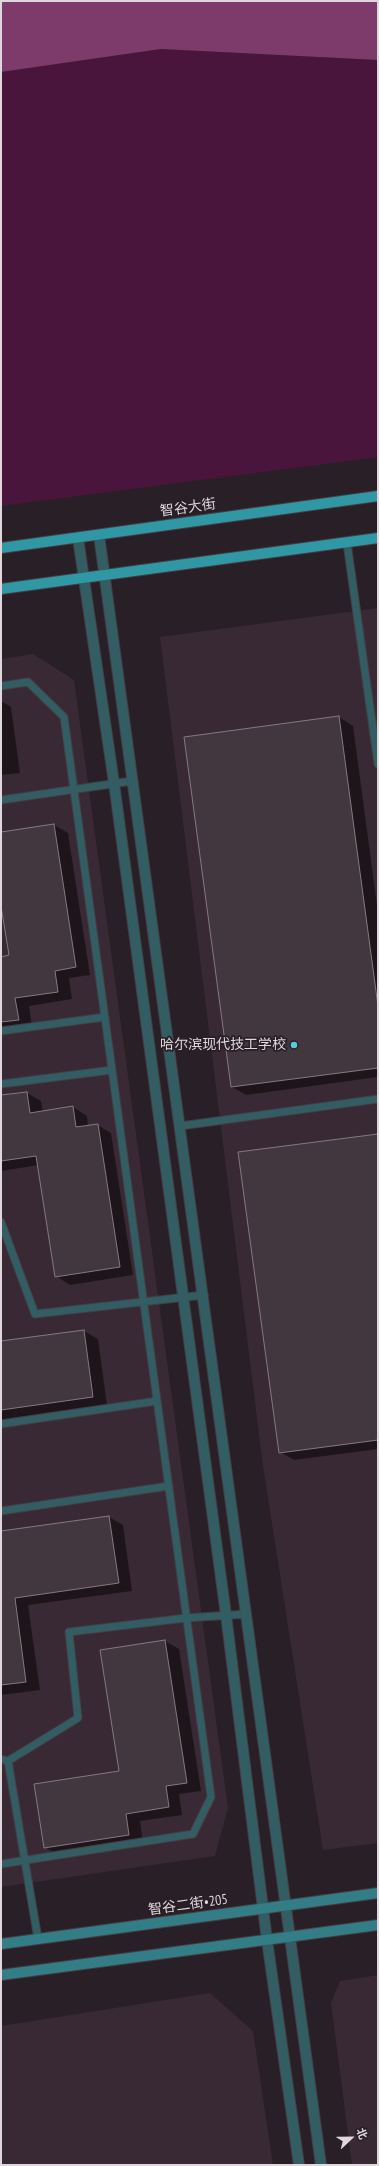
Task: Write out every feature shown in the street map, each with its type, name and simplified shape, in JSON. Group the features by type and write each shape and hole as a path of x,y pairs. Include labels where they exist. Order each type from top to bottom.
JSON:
{"main road":[{"name":"智谷大街","path":"1,548 378,496"},
{"path":"1,589 378,538"},
{"name":"智谷二街•205","path":"1,1944 378,1893"},
{"path":"1,1975 378,1924"}],"street":[{"path":"99,535 106,575 132,781 204,1295 321,2165"},
{"path":"78,538 114,783 226,1615 267,1940 299,2165"}],"lane":[{"path":"347,543 378,764"},
{"path":"1,686 28,682 64,717 211,1797 193,1834 1,1864"},
{"path":"1,800 132,781"},
{"path":"1,1031 105,1017"},
{"path":"1,1084 112,1070"},
{"path":"180,1126 378,1099"},
{"path":"1,1222 35,1314 204,1295"},
{"path":"1,1424 157,1401"},
{"path":"1,1511 168,1486"},
{"path":"38,1939 4,1760 78,1718 69,1632 186,1618 247,1614"}],"shaded area":[{"path":"1,1 378,1 378,60 161,49 1,72"},
{"path":"161,49 378,60 378,457 1,506 1,72"},
{"name":"哈尔滨现代技工学校","path":"378,608 378,1843 323,1850 263,1466 160,637"},
{"path":"33,654 74,680 228,1808 215,1856 1,1887 1,659"},
{"path":"378,1975 378,2165 352,2165 331,2003 340,1981"},
{"path":"210,1993 253,2031 273,2165 1,2165 1,2026"}],"building":[{"path":"339,716 378,1006 378,1068 231,1087 184,737"},
{"path":"54,824 76,967 55,971 58,992 15,998 19,1020 1,1022 1,957 9,955 1,906 1,832"},
{"path":"27,1092 30,1113 73,1106 76,1127 98,1124 120,1267 55,1277 36,1156 1,1161 1,1095"},
{"path":"378,1134 378,1440 279,1453 238,1152"},
{"path":"84,1330 93,1397 1,1410 1,1341"},
{"path":"109,1516 119,1583 15,1598 26,1682 1,1685 1,1531"},
{"path":"165,1640 187,1783 166,1786 169,1807 126,1814 129,1835 44,1848 34,1784 119,1771 100,1650"}],"place":[{"name":"哈尔滨现代技工学校","path":"294,1045"}]}
